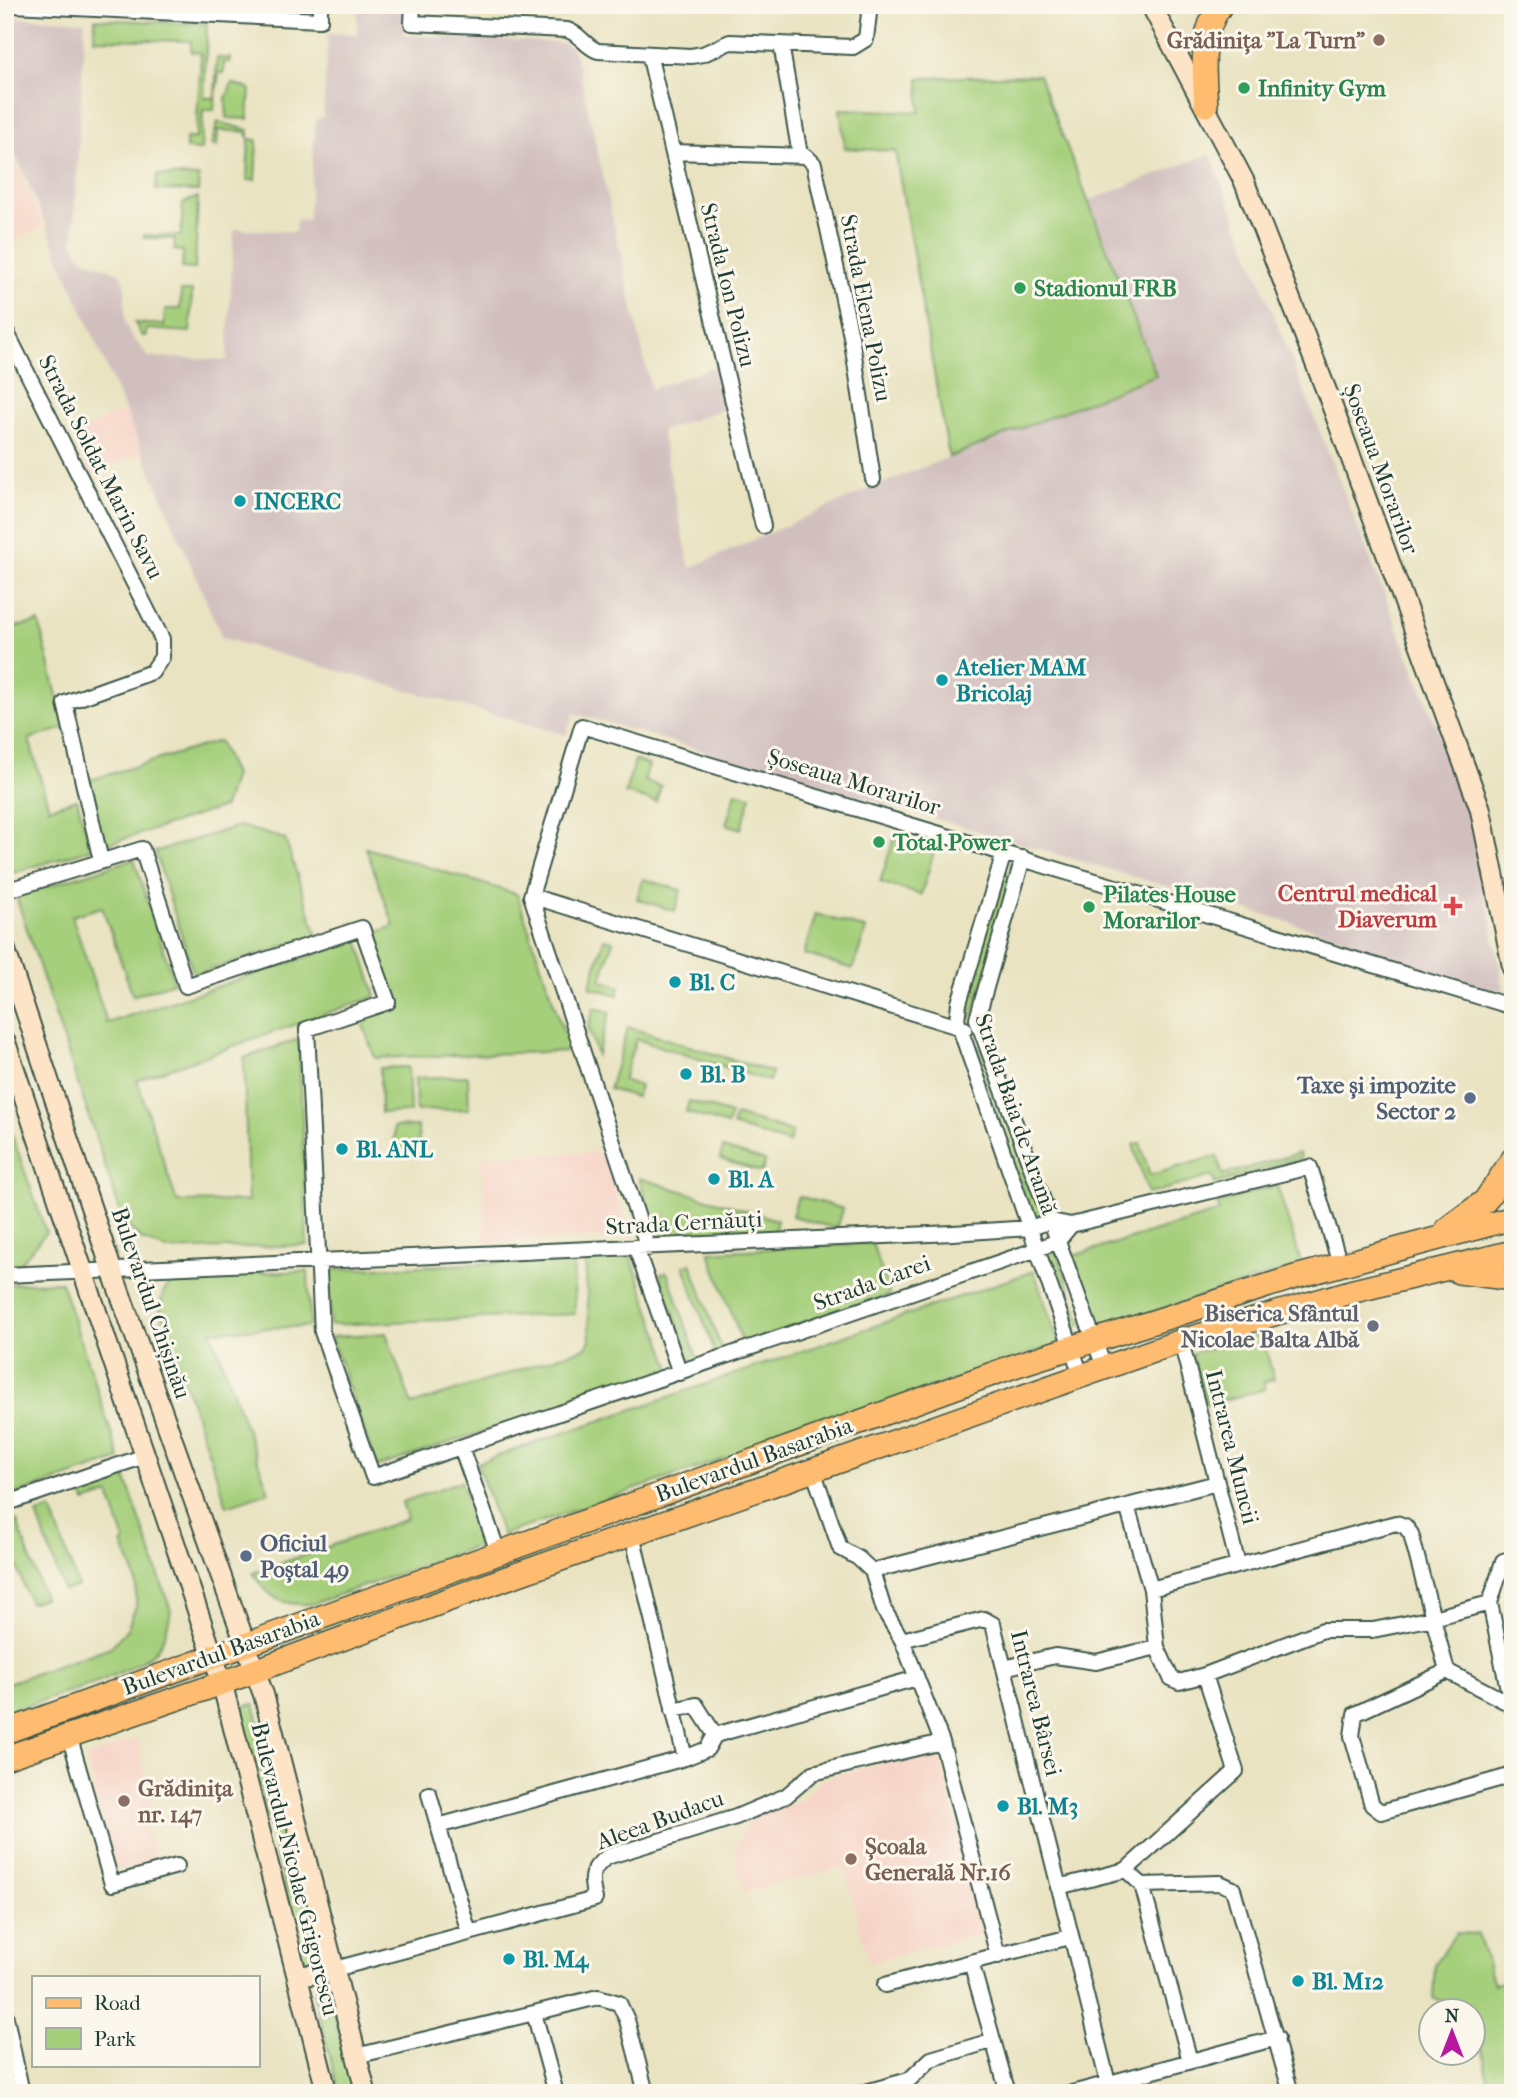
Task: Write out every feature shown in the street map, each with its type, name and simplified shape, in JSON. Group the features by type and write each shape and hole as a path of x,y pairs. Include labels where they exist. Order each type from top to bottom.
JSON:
{"main road":[{"name":"Șoseaua Morarilor","path":"1151,5 1244,181 1291,299 1475,791 1513,970"},
{"path":"1206,105 1206,37 1213,17 1221,5"},
{"name":"Bulevardul Chișinău","path":"5,949 112,1270 254,1672"},
{"path":"5,1041 214,1657"},
{"path":"1424,1241 1459,1221 1485,1201 1513,1158"},
{"name":"Bulevardul Basarabia","path":"5,1732 900,1407 1072,1348 1340,1264 1513,1218"},
{"name":"Bulevardul Basarabia","path":"5,1758 254,1672 632,1534 1181,1341 1306,1304 1513,1252"},
{"path":"1435,1271 1513,1279"},
{"name":"Bulevardul Nicolae Grigorescu","path":"214,1657 327,2093"},
{"name":"Bulevardul Nicolae Grigorescu","path":"254,1672 264,1696 366,2093"},
{"path":"299,1977 335,1969"}],"street":[{"path":"13,5 320,20 320,5"},
{"path":"413,5 412,23 567,30 579,34 588,47 598,51 649,54 703,54 730,43 853,47 862,43 868,33 870,5"},
{"name":"Strada Elena Polizu","path":"781,44 800,155 811,159 814,164 851,336 873,479"},
{"name":"Strada Ion Polizu","path":"649,54 763,526"},
{"path":"673,152 800,155"},
{"name":"Strada Soldat Marin Savu","path":"5,329 157,625 163,649 158,666 152,673 65,703 101,861"},
{"name":"Șoseaua Morarilor","path":"531,896 582,726 1513,1007"},
{"path":"5,891 142,849 186,986 362,929 388,1002 307,1029 318,1262"},
{"name":"Strada Baia de Aramă","path":"1004,853 959,1003 960,1028 1081,1375"},
{"name":"Strada Baia de Aramă","path":"1023,859 978,1013 983,1035 1104,1367"},
{"path":"531,896 983,1035"},
{"path":"531,896 643,1244 642,1265 680,1373"},
{"path":"1051,1221 1070,1225 1310,1167 1340,1264"},
{"name":"Strada Cernăuți","path":"5,1275 1030,1228 1051,1221"},
{"path":"1058,1241 1070,1225"},
{"name":"Strada Carei","path":"318,1262 322,1332 373,1477 1058,1241"},
{"name":"Intrarea Muncii","path":"1181,1341 1238,1565"},
{"path":"461,1447 498,1552"},
{"path":"5,1504 145,1456"},
{"path":"813,1470 840,1548 858,1558 872,1571 884,1610 902,1640 942,1742 998,1956"},
{"path":"872,1571 1217,1483"},
{"path":"1127,1506 1151,1589 1157,1647 1174,1681 1205,1675 1323,1630 1373,1630 1490,1603"},
{"path":"1151,1589 1401,1523 1411,1534 1447,1671 1512,1707"},
{"path":"632,1534 685,1758"},
{"path":"1508,1559 1490,1603 1512,1707"},
{"name":"Intrarea Bârsei","path":"902,1640 990,1620 1108,2083"},
{"path":"1004,1668 1055,1656 1096,1662 1157,1647"},
{"path":"1447,1671 1361,1709 1352,1720 1352,1736 1372,1805 1381,1812 1513,1775"},
{"path":"1058,1887 1126,1870 1236,1771 1205,1675"},
{"path":"438,1826 685,1758 706,1749 715,1735 917,1678"},
{"path":"673,1710 696,1705 715,1735"},
{"path":"69,1735 111,1884 177,1866"},
{"name":"Aleea Budacu","path":"335,1969 595,1899 589,1878 594,1866 607,1857 736,1817 786,1796 813,1773 942,1742"},
{"path":"429,1794 469,1933"},
{"path":"1126,1870 1142,1885 1190,2061"},
{"path":"1142,1885 1220,1883 1233,1889 1291,2093"},
{"path":"886,1985 1070,1937"},
{"path":"971,1962 991,2041 1008,2093"},
{"path":"356,2056 598,1997 612,1998 619,2003 627,2020 646,2093"},
{"path":"5,2012 22,2093"},
{"path":"534,2012 556,2093"},
{"path":"1072,2093 1277,2038"},
{"path":"862,2093 911,2087 931,2059 991,2041"}],"shaded area":[{"path":"358,5 405,5 404,35 565,43 575,52 651,389 716,366 726,408 661,431 690,568 876,486 1156,375 1087,201 1210,154 1470,811 1504,989 1494,991 1375,956 1343,938 574,713 566,735 222,638 5,129 5,17 85,21 73,243 82,258 121,274 125,287 125,322 131,336 149,357 227,360 234,229 295,232 296,219 308,220 316,120 323,117 328,33 357,34"},
{"path":"15,163 44,227 5,245 5,168"},
{"path":"124,410 143,453 91,476 72,434"},
{"path":"601,1152 631,1237 485,1242 482,1156"},
{"name":"Grădinița nr. 147","path":"137,1738 155,1815 145,1818 155,1860 113,1870 86,1758"},
{"name":"Școala Generală Nr.16","path":"937,1749 985,1933 869,1963 844,1867 743,1892 735,1852 750,1813 801,1802 820,1780"}],"green space":[{"path":"95,19 207,24 204,98 215,98 217,58 230,58 230,62 224,62 224,73 219,73 214,110 203,110 201,150 186,149 186,138 196,138 201,53 191,52 191,41 94,39"},
{"name":"Stadionul FRB","path":"1039,75 1156,375 949,457 895,151 845,148 840,109 920,112 919,78"},
{"path":"232,83 250,89 248,119 227,118 226,99"},
{"path":"218,122 249,130 249,139 257,140 255,180 247,180 249,140 246,132 218,130 217,146 211,145"},
{"path":"157,175 199,177 198,191 156,190"},
{"path":"198,197 195,269 182,268 183,251 174,250 175,239 144,238 144,235 181,236 183,203"},
{"path":"181,291 192,291 190,332 146,329 146,336 142,336 135,323 164,325 165,309 180,309"},
{"path":"39,622 65,728 29,739 49,808 77,799 91,849 10,874 5,858 5,629"},
{"path":"219,741 234,775 224,807 102,846 87,781"},
{"path":"635,760 649,765 644,781 661,786 656,802 625,793"},
{"path":"736,792 751,796 741,829 726,824"},
{"path":"239,826 285,839 317,935 194,975 155,852"},
{"path":"894,839 934,852 921,895 880,882"},
{"path":"366,848 517,894 570,1051 375,1058 360,1016 396,1003 373,934 394,926"},
{"path":"134,859 174,982 133,996 102,907 72,916 107,1023 358,940 376,996 137,1080 177,1202 248,1201 244,1058 299,1039 307,1245 168,1250 142,1240 124,1223 16,896"},
{"path":"1006,873 1014,878 972,1018 962,1017 1002,875"},
{"path":"643,879 681,890 675,911 637,899"},
{"path":"816,914 866,929 853,969 804,954"},
{"path":"604,939 613,941 601,980 620,987 618,995 590,987"},
{"path":"594,1008 610,1012 597,1055 588,1028"},
{"path":"628,1027 772,1072 769,1081 636,1039 623,1080 640,1086 636,1097 609,1089"},
{"path":"974,1049 983,1049 1043,1214 1035,1219 1032,1218"},
{"path":"408,1067 410,1112 381,1113 380,1068"},
{"path":"468,1076 469,1109 416,1111 415,1078"},
{"path":"689,1101 731,1114 727,1125 686,1112"},
{"path":"5,1115 46,1232 19,1265 5,1266"},
{"path":"736,1115 792,1132 789,1143 732,1126"},
{"path":"418,1126 419,1153 395,1154 394,1127"},
{"path":"1140,1143 1150,1175 1217,1156 1223,1175 1299,1153 1301,1158 1215,1184 1212,1176 1148,1194 1133,1145"},
{"path":"723,1148 765,1161 762,1172 720,1159"},
{"path":"639,1178 777,1220 774,1232 658,1236"},
{"path":"1277,1185 1302,1265 1098,1329 1073,1256 1219,1212 1217,1204"},
{"path":"798,1196 843,1209 837,1229 792,1216"},
{"path":"872,1243 890,1295 743,1344 709,1252"},
{"path":"1052,1250 1057,1252 1082,1324 1074,1329 1071,1328 1045,1255"},
{"path":"631,1257 671,1369 377,1467 331,1337 386,1333 412,1405 585,1348 590,1340 585,1259"},
{"path":"573,1260 575,1314 330,1325 328,1270"},
{"path":"691,1263 722,1351 715,1353 684,1266"},
{"path":"308,1271 310,1326 211,1331 269,1492 227,1506 160,1311 163,1295 168,1286 193,1277"},
{"path":"1034,1271 1059,1344 502,1535 477,1463"},
{"path":"667,1272 698,1360 691,1362 660,1274"},
{"path":"61,1282 120,1459 5,1498 5,1284"},
{"path":"1262,1335 1274,1379 1264,1382 1265,1389 1206,1405 1192,1353"},
{"path":"124,1473 171,1611 161,1642 155,1651 127,1669 5,1713 5,1684 111,1647 127,1629 136,1606 136,1579 122,1543 125,1541 109,1494 85,1502 80,1488"},
{"path":"461,1481 483,1544 313,1604 293,1604 277,1599 253,1573 407,1519 402,1502"},
{"path":"51,1509 78,1586 64,1591 37,1514"},
{"path":"17,1521 44,1598 30,1603 5,1534 5,1525"},
{"path":"254,1704 318,1955 316,1961 310,1963 304,1959 238,1708"},
{"path":"1456,1933 1478,1934 1494,1984 1513,1980 1513,2090 1490,2086 1485,2066 1486,1996 1433,1996 1435,1964"},
{"path":"323,1986 328,1990 355,2093 339,2093 314,1994 317,1988"}],"place":[{"name":"Grădinița \"La Turn\"","path":"1379,40"},
{"name":"Infinity Gym","path":"1244,88"},
{"name":"Stadionul FRB","path":"1020,288"},
{"name":"INCERC","path":"240,501"},
{"name":"Atelier MAM Bricolaj","path":"942,680"},
{"name":"Total Power","path":"879,842"},
{"name":"Centrul medical Diaverum","path":"1453,906"},
{"name":"Pilates House Morarilor","path":"1089,907"},
{"name":"Bl. C","path":"675,982"},
{"name":"Bl. B","path":"686,1074"},
{"name":"Taxe și impozite Sector 2","path":"1470,1098"},
{"name":"Bl. ANL","path":"342,1149"},
{"name":"Bl. A","path":"714,1179"},
{"name":"Biserica Sfântul Nicolae Balta Albă","path":"1373,1326"},
{"name":"Oficiul Poștal 49","path":"246,1556"},
{"name":"Grădinița nr. 147","path":"124,1801"},
{"name":"Bl. M3","path":"1003,1806"},
{"name":"Școala Generală Nr.16","path":"851,1859"},
{"name":"Bl. M4","path":"509,1959"},
{"name":"Bl. M12","path":"1298,1981"}]}
